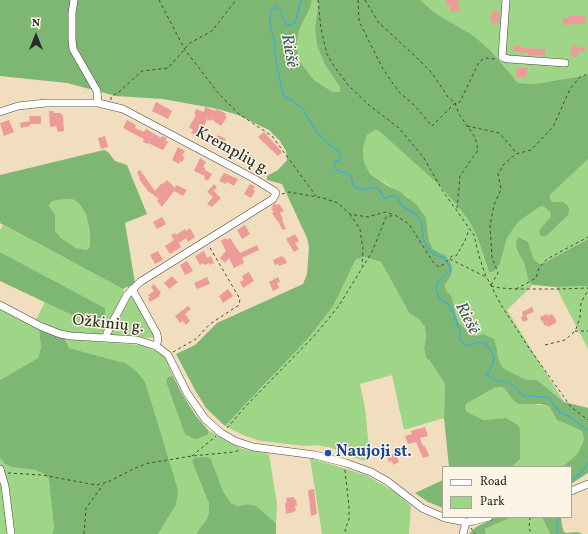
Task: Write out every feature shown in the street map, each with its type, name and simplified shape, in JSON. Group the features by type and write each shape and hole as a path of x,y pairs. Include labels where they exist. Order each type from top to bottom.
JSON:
{"street":[{"path":"74,0 72,13 72,45 97,90 98,103"},
{"path":"506,0 502,57 509,59 566,63"},
{"name":"Kremplių g.","path":"0,112 18,106 61,103 98,103 123,109 276,193 273,199 140,282 127,295 106,338"},
{"path":"132,289 157,334 158,340 156,346"},
{"name":"Ožkinių g.","path":"0,305 52,332 71,336 137,340 156,346 168,355 187,393 197,409 205,419 221,432 244,444 271,450 315,455 346,463 378,475 418,505 442,516"},
{"path":"1,472 11,534"},
{"path":"572,491 588,484"},
{"name":"Ožkinių g.","path":"446,518 466,522 485,518"},
{"path":"463,534 466,522"}],"path":[{"path":"159,0 185,50 219,94 239,114 272,136 316,196"},
{"path":"109,105 111,97 120,92 142,71 168,68 190,43 212,32 236,0"},
{"path":"318,0 321,29 327,54 334,66 348,85 370,106 399,128 424,158 442,190 474,235 479,256 491,286 528,348 571,407 588,420"},
{"path":"358,0 359,21 383,69 399,92 432,126 455,103 460,102 479,62 485,58 494,59 502,57"},
{"path":"365,0 380,23 432,73 448,97 455,103 459,114 476,137 478,150 460,176 457,210"},
{"path":"491,286 498,273 492,257 490,225 494,205 501,189 498,174 504,164 516,154 531,150 553,127 570,89 580,76 588,74"},
{"path":"467,126 499,133 516,154"},
{"path":"282,194 289,192 316,196 338,203 350,214 360,229 363,250 362,267"},
{"path":"350,214 366,217 386,212 395,215 409,224 433,262 438,266 444,264 452,256 456,256 465,241 470,228"},
{"path":"192,456 226,429 315,335 338,307 372,252 386,217 395,215"},
{"path":"515,289 536,278 539,268 547,259 588,237"},
{"path":"168,355 196,339 216,320 239,305 240,299 206,241"},
{"path":"449,260 487,277"},
{"path":"491,286 515,289 588,288"},
{"path":"545,345 565,340 575,331 580,317 581,303 588,290"},
{"path":"575,331 588,331"},
{"path":"1,472 42,475 96,485 104,484 135,468 149,463 192,456 234,452 241,450 244,444"},
{"path":"346,463 349,520 345,529 346,534"},
{"path":"84,534 86,508 104,484"},
{"path":"530,518 529,528 531,534"}],"green space":[{"path":"0,0 312,0 310,8 299,30 297,42 301,63 314,80 333,92 340,92 340,87 325,65 317,46 315,27 319,0 420,0 435,13 474,36 491,51 518,83 534,84 588,75 588,159 550,195 552,202 563,202 567,205 569,209 568,215 545,237 540,235 539,230 550,218 551,213 542,206 518,222 507,238 500,264 493,272 489,272 471,224 438,184 379,131 375,130 367,135 363,148 364,162 370,174 388,186 399,191 416,204 426,218 429,241 433,249 446,256 451,263 452,271 445,285 446,290 452,297 459,322 470,334 476,336 483,334 494,339 498,358 503,368 526,380 537,380 564,402 588,408 588,473 572,483 572,466 563,466 577,454 581,447 584,439 582,431 557,420 549,406 540,404 519,404 515,402 504,388 500,387 494,388 466,404 465,408 467,412 484,420 506,418 518,425 520,429 520,459 513,466 449,466 444,418 445,384 430,361 426,358 424,348 426,338 425,327 419,319 410,314 381,262 365,257 356,259 333,306 309,337 225,426 206,408 176,354 195,345 217,323 303,284 307,274 309,247 307,238 282,184 267,180 267,176 278,170 287,160 286,151 280,141 269,130 238,115 218,109 163,99 116,96 67,83 0,76"},
{"path":"312,0 319,0 315,27 317,46 325,65 340,87 340,92 333,92 314,80 301,63 297,42 299,30 310,8"},
{"path":"420,0 588,0 588,75 534,84 518,83 491,51 474,36 435,13"},
{"path":"375,130 379,131 438,184 460,209 471,224 477,237 489,272 500,264 507,238 518,222 542,206 548,209 551,213 550,218 539,230 545,237 556,202 552,202 550,195 588,159 588,239 540,264 534,260 528,242 517,250 524,263 529,282 533,285 507,310 564,402 537,380 526,380 503,368 498,358 497,349 483,334 476,336 470,334 459,322 452,297 446,290 445,285 450,277 446,256 433,249 429,241 426,218 408,197 370,174 364,162 363,148 367,135"},
{"path":"104,150 108,152 115,161 127,165 147,214 125,223 135,283 123,289 0,223 0,175","holes":["72,199 79,203 86,214 90,232 90,246 87,250 76,248 61,238 55,231 55,215 49,206 51,202 57,200"]},
{"path":"72,199 79,203 86,214 90,232 90,246 87,250 76,248 61,238 55,231 55,225 49,206 51,202"},
{"path":"3,225 123,289 125,294 102,335 57,330 36,320 45,302 74,316 105,308 0,252 0,230"},
{"path":"518,237 528,242 534,260 540,264 588,239 588,286 556,287 533,285 529,282 524,263 517,250 516,242"},
{"path":"0,252 105,308 105,315 99,320 89,320 74,316 0,281"},
{"path":"365,257 381,262 410,313 419,318 425,327 426,338 424,348 426,358 430,361 445,384 444,418 404,430 392,375 360,384 365,408 369,448 368,462 344,454 332,448 318,445 306,446 261,441 245,436 225,426 267,382 351,270 356,259"},
{"path":"588,286 588,349 556,287"},
{"path":"132,295 154,337 149,338 109,335 124,303"},
{"path":"0,308 39,330 41,348 38,358 0,380"},
{"path":"39,330 65,339 69,348 125,363 136,371 145,382 178,490 176,505 158,534 52,534 54,528 49,479 44,474 35,470 11,467 4,463 0,458 0,380 38,358 41,348"},
{"path":"65,339 141,345 165,356 173,376 168,377 166,381 208,434 208,430 243,449 269,454 277,504 276,523 256,506 248,504 238,506 231,503 223,491 211,459 192,461 209,504 207,519 196,534 158,534 176,505 125,363 69,348"},
{"path":"173,376 196,416 208,430 208,434 195,439 185,434 166,381 168,377"},
{"path":"494,388 504,388 509,392 515,402 549,406 557,420 582,431 584,439 577,454 563,466 513,466 520,459 520,429 518,425 506,418 484,420 467,412 465,408 466,404"},
{"path":"207,457 211,459 223,491 231,503 238,506 248,504 256,506 276,523 276,534 196,534 207,519 209,504 192,461 195,458"},
{"path":"0,458 4,463 11,467 35,470 44,474 50,479 54,529 52,534 0,534"},
{"path":"310,458 366,475 396,493 411,506 409,534 322,534"},
{"path":"442,480 442,508 428,502 415,493"},
{"path":"495,518 510,518 485,529 486,534 469,534 476,527"},
{"path":"510,518 542,518 550,534 486,534 485,529"},
{"path":"542,518 561,518 564,532 577,532 583,534 550,534"}],"building":[{"path":"446,0 459,0 458,11 450,11 451,6 446,6"},
{"path":"492,11 500,12 499,23 491,23"},
{"path":"568,16 585,16 586,23 563,25 563,18 568,18"},
{"path":"576,44 577,48 585,47 585,51 578,52 578,56 572,57 570,51 572,45"},
{"path":"514,45 521,46 521,48 545,49 545,56 513,52"},
{"path":"517,68 527,68 526,77 516,77"},
{"path":"156,102 172,111 168,119 152,111"},
{"path":"205,107 215,111 216,109 221,111 226,114 225,116 227,117 221,126 211,119 210,121 207,119 200,135 197,133 196,135 191,133 193,130 189,127 196,115 194,114 196,109 204,112"},
{"path":"49,111 61,113 61,115 63,115 64,131 58,132 56,126 50,127"},
{"path":"29,116 41,116 41,124 30,124 30,126 21,128 20,123 30,121"},
{"path":"9,120 14,132 4,136 0,123"},
{"path":"127,120 136,125 135,128 144,132 146,129 161,138 162,136 167,138 165,140 168,142 163,150 143,142 144,139 123,128"},
{"path":"264,132 282,152 278,156 258,137"},
{"path":"218,135 226,139 221,148 213,144"},
{"path":"105,136 108,147 101,149 98,138"},
{"path":"178,147 185,151 182,156 185,157 179,164 172,160"},
{"path":"242,150 255,158 250,166 237,158"},
{"path":"200,158 206,162 203,167 205,170 212,174 208,181 204,179 205,176 194,171"},
{"path":"140,170 155,191 167,180 175,188 176,185 187,190 183,196 174,191 162,207 157,201 159,199 148,191 139,179 140,178 137,172"},
{"path":"224,173 238,179 234,186 227,182 226,184 219,181"},
{"path":"214,184 217,187 214,191 221,198 212,207 207,204 213,197 207,192"},
{"path":"250,184 255,187 253,189 255,191 251,198 244,194"},
{"path":"275,203 276,205 279,204 284,211 280,213 286,229 282,230 279,222 272,213 274,212 271,209"},
{"path":"162,217 166,224 157,229 153,222"},
{"path":"245,225 250,234 242,239 237,230"},
{"path":"190,228 195,237 188,242 186,238 179,243 181,247 170,254 165,246 174,240 171,235 175,233 176,235 185,229 186,231"},
{"path":"295,234 299,241 295,243 299,249 294,252 286,239"},
{"path":"225,238 227,240 230,238 240,253 257,245 259,250 242,258 244,263 234,268 229,258 225,263 220,258 226,251 221,241"},
{"path":"158,251 163,260 155,264 150,255"},
{"path":"204,251 207,258 211,256 214,263 204,265 203,263 200,265 195,256"},
{"path":"282,256 287,263 279,266 278,264 275,265 273,260"},
{"path":"187,261 193,271 185,275 180,265"},
{"path":"249,272 254,281 243,288 240,282 244,280 242,276"},
{"path":"172,276 178,282 169,289 164,283"},
{"path":"207,277 210,284 197,289 194,283"},
{"path":"278,277 280,282 277,283 279,288 273,291 269,282"},
{"path":"154,284 161,293 159,295 160,296 150,302 148,298 150,297 148,295 154,291 151,287"},
{"path":"228,289 233,296 223,303 219,296"},
{"path":"188,306 191,309 185,314 190,321 186,325 183,321 180,323 175,316"},
{"path":"532,307 534,312 526,315 528,320 523,322 521,317 523,316 522,312"},
{"path":"547,314 547,316 552,314 557,321 548,327 547,325 545,326 543,323 545,321 542,322 540,317"},
{"path":"425,427 428,436 420,438 429,456 423,458 416,442 408,444 405,436 412,434 411,431"},
{"path":"396,453 399,462 393,465 392,461 389,462 387,456"},
{"path":"314,489 317,514 311,516 308,490"},
{"path":"294,497 297,505 295,506 296,511 286,514 286,498"}],"waterway":[{"name":"Riešė","path":"301,0 295,23 290,25 285,24 281,11 276,7 271,11 271,30 274,39 276,60 283,95 303,109 315,130 338,151 341,155 340,160 335,162 334,167 338,171 347,173 351,176 353,186 363,190 373,187 378,188 384,198 395,196 405,208 417,215 422,225 425,244 434,255 443,257 450,267 451,270 437,283 436,291 441,300 449,305 453,313 460,332 460,341 467,346 479,342 485,343 490,348 494,358 493,364 487,375 498,381 507,382 517,389 523,396 548,397 560,412 570,417 588,430"},
{"name":"Riešė","path":"572,480 583,471 588,462"},
{"name":"Riešė","path":"557,534 557,523 560,518"}],"place":[{"name":"Naujoji st.","path":"328,453"}]}
